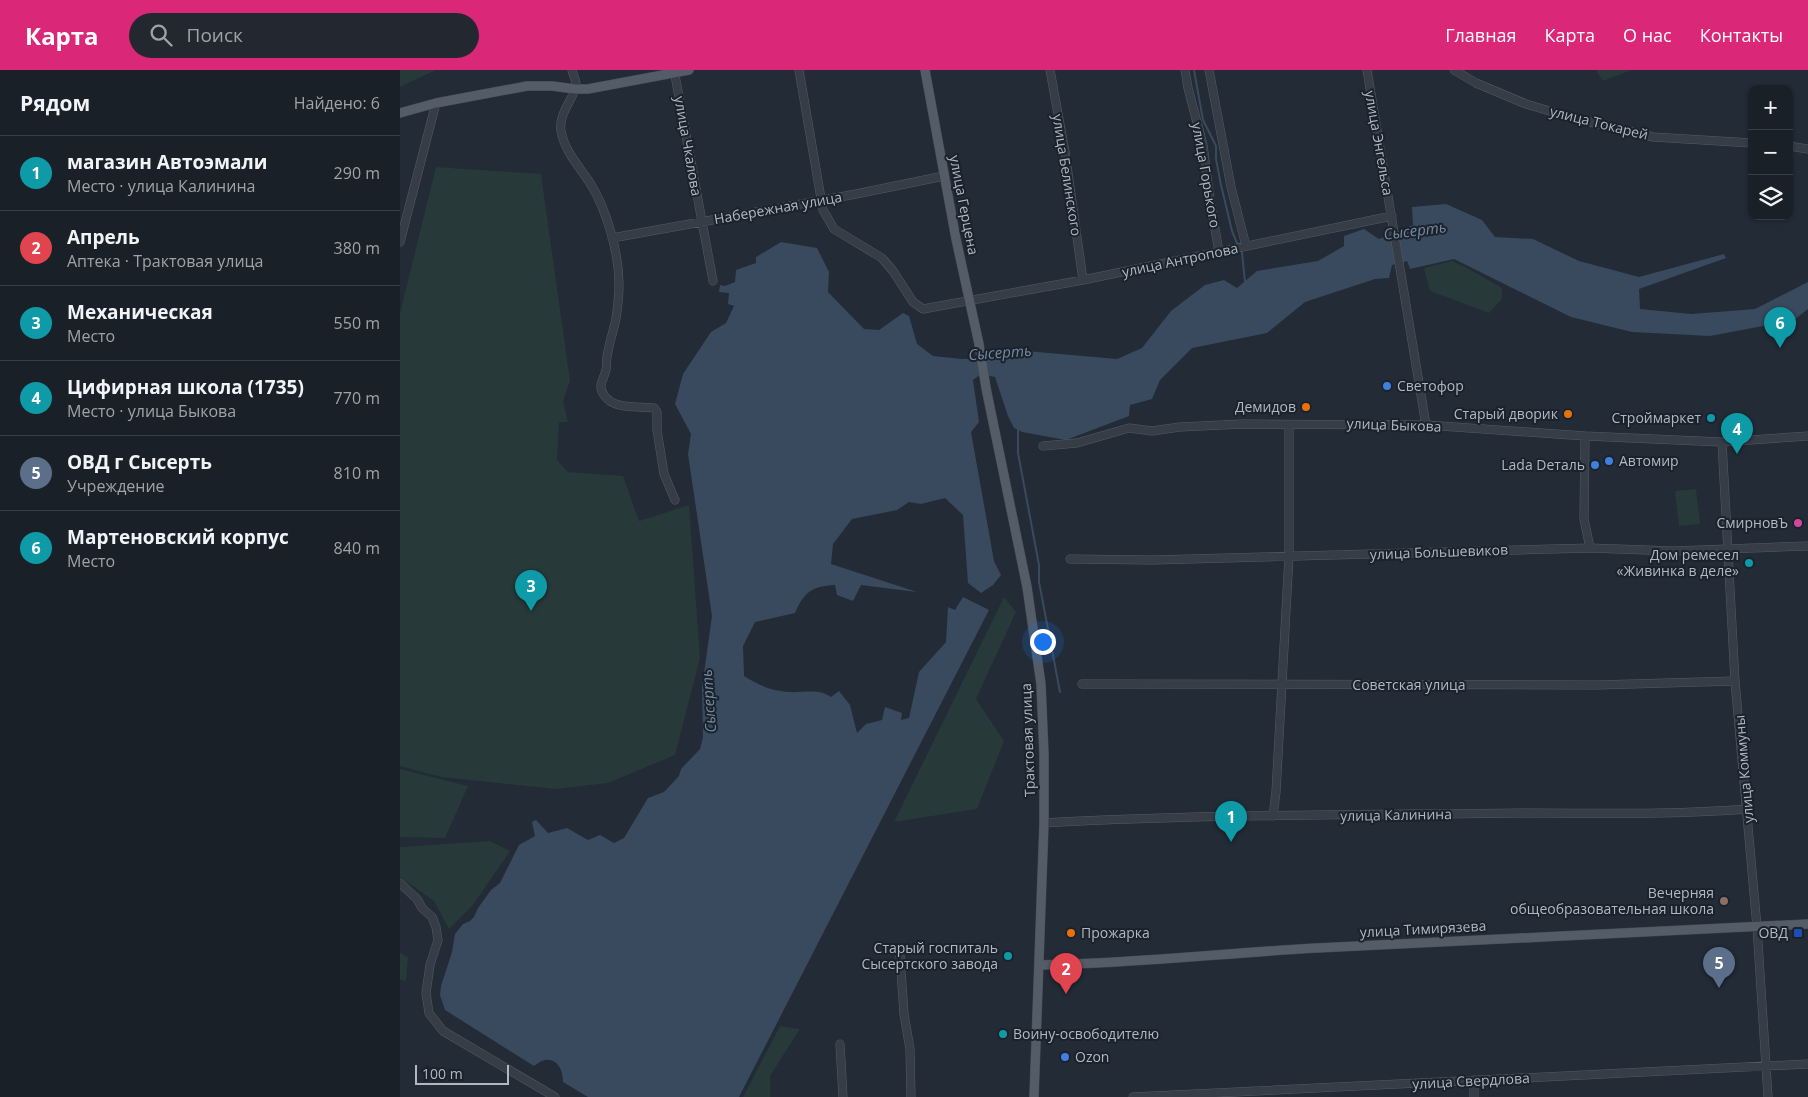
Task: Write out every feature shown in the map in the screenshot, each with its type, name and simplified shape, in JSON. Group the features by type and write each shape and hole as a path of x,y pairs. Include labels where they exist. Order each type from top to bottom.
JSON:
{"main road":[{"path":"400,113 436,103 527,86 588,89 674,71 688,70"},
{"name":"улица Герцена","path":"925,70 968,301 979,344"},
{"name":"Трактовая улица","path":"979,344 986,388 1027,587 1041,684 1044,823 1034,1097"},
{"name":"улица Тимирязева","path":"1039,965 1485,939 1808,924"}],"street":[{"path":"572,70 576,84 575,89 566,104 560,129 567,149 578,168 590,182 602,207 612,238 619,284 617,312 607,353 606,372 601,388 604,396 613,402 624,406 654,408 657,412 657,430 664,474 675,500"},
{"path":"799,70 822,200"},
{"name":"улица Белинского","path":"1050,70 1065,152 1083,280"},
{"name":"улица Горького","path":"1185,70 1203,145 1219,252"},
{"name":"улица Горького","path":"1209,70 1231,187 1246,246"},
{"name":"улица Энгельса","path":"1367,70 1426,425"},
{"name":"улица Токарей","path":"1454,70 1476,83 1526,104 1573,118 1653,137 1748,142"},
{"name":"улица Чкалова","path":"674,71 713,281"},
{"path":"400,242 436,103"},
{"path":"1793,147 1808,149"},
{"name":"Набережная улица","path":"612,238 944,176"},
{"name":"улица Антропова","path":"822,200 823,210 834,229 882,258 893,271 913,302 923,309 1083,280 1392,216"},
{"name":"улица Быкова","path":"1043,446 1077,443 1129,428 1152,431 1180,427 1234,424 1426,425 1585,436 1722,442 1808,436"},
{"path":"1273,816 1276,792 1289,556 1288,425"},
{"path":"1585,436 1584,519 1590,548"},
{"name":"улица Коммуны","path":"1722,442 1735,681 1758,927 1768,1097"},
{"name":"улица Большевиков","path":"1070,560 1152,560 1590,548 1674,551 1808,546"},
{"name":"Советская улица","path":"1082,684 1597,685 1735,681"},
{"name":"улица Калинина","path":"1044,823 1273,816 1675,814 1747,809"},
{"path":"400,884 417,899 422,908 432,917 436,926 438,940 430,965 426,993 429,1013 443,1031 555,1097"},
{"path":"900,956 904,1014 910,1049 911,1097"},
{"path":"840,1044 843,1097"},
{"name":"улица Свердлова","path":"1133,1097 1311,1093 1474,1080 1808,1064"},
{"path":"1474,1080 1474,1097"}],"shaded area":[{"path":"400,70 436,70 400,87"},
{"path":"1596,70 1632,70 1603,81"},
{"path":"436,167 541,174 570,381 563,401 568,422 559,422 557,460 568,472 623,476 639,521 689,505 700,658 675,755 608,783 555,789 441,777 400,766 400,313"},
{"path":"1452,261 1502,288 1502,299 1489,313 1430,291 1424,268"},
{"path":"1696,489 1700,524 1679,526 1675,491"},
{"path":"1004,597 1016,612 976,699 1004,741 977,809 894,822"},
{"path":"400,769 468,786 445,838 400,837"},
{"path":"490,841 510,851 473,905 449,929 434,901 400,877 400,847"},
{"path":"400,953 408,957 406,981 400,980"},
{"path":"780,1026 800,1029 770,1076 770,1097 743,1097"}],"water":[{"name":"Сысерть","path":"1446,204 1482,220 1495,237 1533,239 1579,261 1639,277 1724,254 1726,258 1639,289 1640,309 1691,314 1755,309 1808,282 1808,309 1794,320 1710,336 1632,332 1571,317 1454,259 1410,269 1407,261 1392,265 1389,278 1375,279 1305,302 1267,333 1192,348 1160,380 1152,399 1130,405 1129,416 1066,440 1022,432 1014,428 995,377 981,374 973,380 979,422 971,432 994,561 1001,575 993,585 981,593 968,583 963,515 945,498 921,504 909,502 897,510 852,519 833,544 831,564 917,592 861,585 853,601 837,595 835,585 820,587 806,595 795,613 755,622 743,646 744,676 765,687 783,691 816,692 831,697 839,691 850,705 857,733 866,724 882,720 885,707 902,713 901,720 909,718 919,672 946,642 948,607 955,610 963,597 989,610 739,1097 588,1097 563,1082 561,1070 554,1062 545,1060 534,1066 445,1010 440,995 441,986 452,952 455,934 463,924 474,917 491,890 500,883 519,845 535,836 532,822 536,820 548,833 567,828 588,840 600,835 614,843 624,838 648,798 664,792 679,776 681,769 700,749 703,737 702,687 712,616 688,454 691,434 675,404 683,374 711,332 726,323 734,306 728,304 729,293 719,292 720,285 725,286 735,282 736,270 756,263 756,257 781,242 817,248 829,272 828,292 864,329 879,330 903,313 909,316 917,344 933,356 962,359 1002,358 1026,351 1117,359 1142,348 1171,311 1205,285 1224,280 1237,288 1257,271 1318,261 1344,246 1344,236 1364,229 1379,239 1413,225 1412,207"}],"waterway":[{"path":"1194,70 1203,120 1216,146 1216,159 1221,185 1232,231 1237,243"},
{"path":"1242,252 1245,282"},
{"path":"1018,430 1018,453 1039,565 1039,582 1060,692"}],"place":[{"name":"Мартеновский корпус","path":"1780,348"},
{"name":"Светофор","path":"1387,386"},
{"name":"Демидов","path":"1306,407"},
{"name":"Старый дворик","path":"1568,414"},
{"name":"Строймаркет","path":"1711,418"},
{"name":"Цифирная школа (1735)","path":"1737,454"},
{"name":"Автомир","path":"1609,461"},
{"name":"Lada Dеталь","path":"1595,465"},
{"name":"СмирновЪ","path":"1798,523"},
{"name":"Дом ремесел «Живинка в деле»","path":"1749,563"},
{"name":"Механическая","path":"531,611"},
{"name":"магазин Автоэмали","path":"1231,842"},
{"name":"Вечерняя общеобразовательная школа","path":"1724,901"},
{"name":"Прожарка","path":"1071,933"},
{"name":"ОВД","path":"1798,933"},
{"name":"Старый госпиталь Сысертского завода","path":"1008,956"},
{"name":"ОВД г Сысерть","path":"1719,988"},
{"name":"Апрель","path":"1066,994"},
{"name":"Воину-освободителю","path":"1003,1034"},
{"name":"Ozon","path":"1065,1057"}]}
